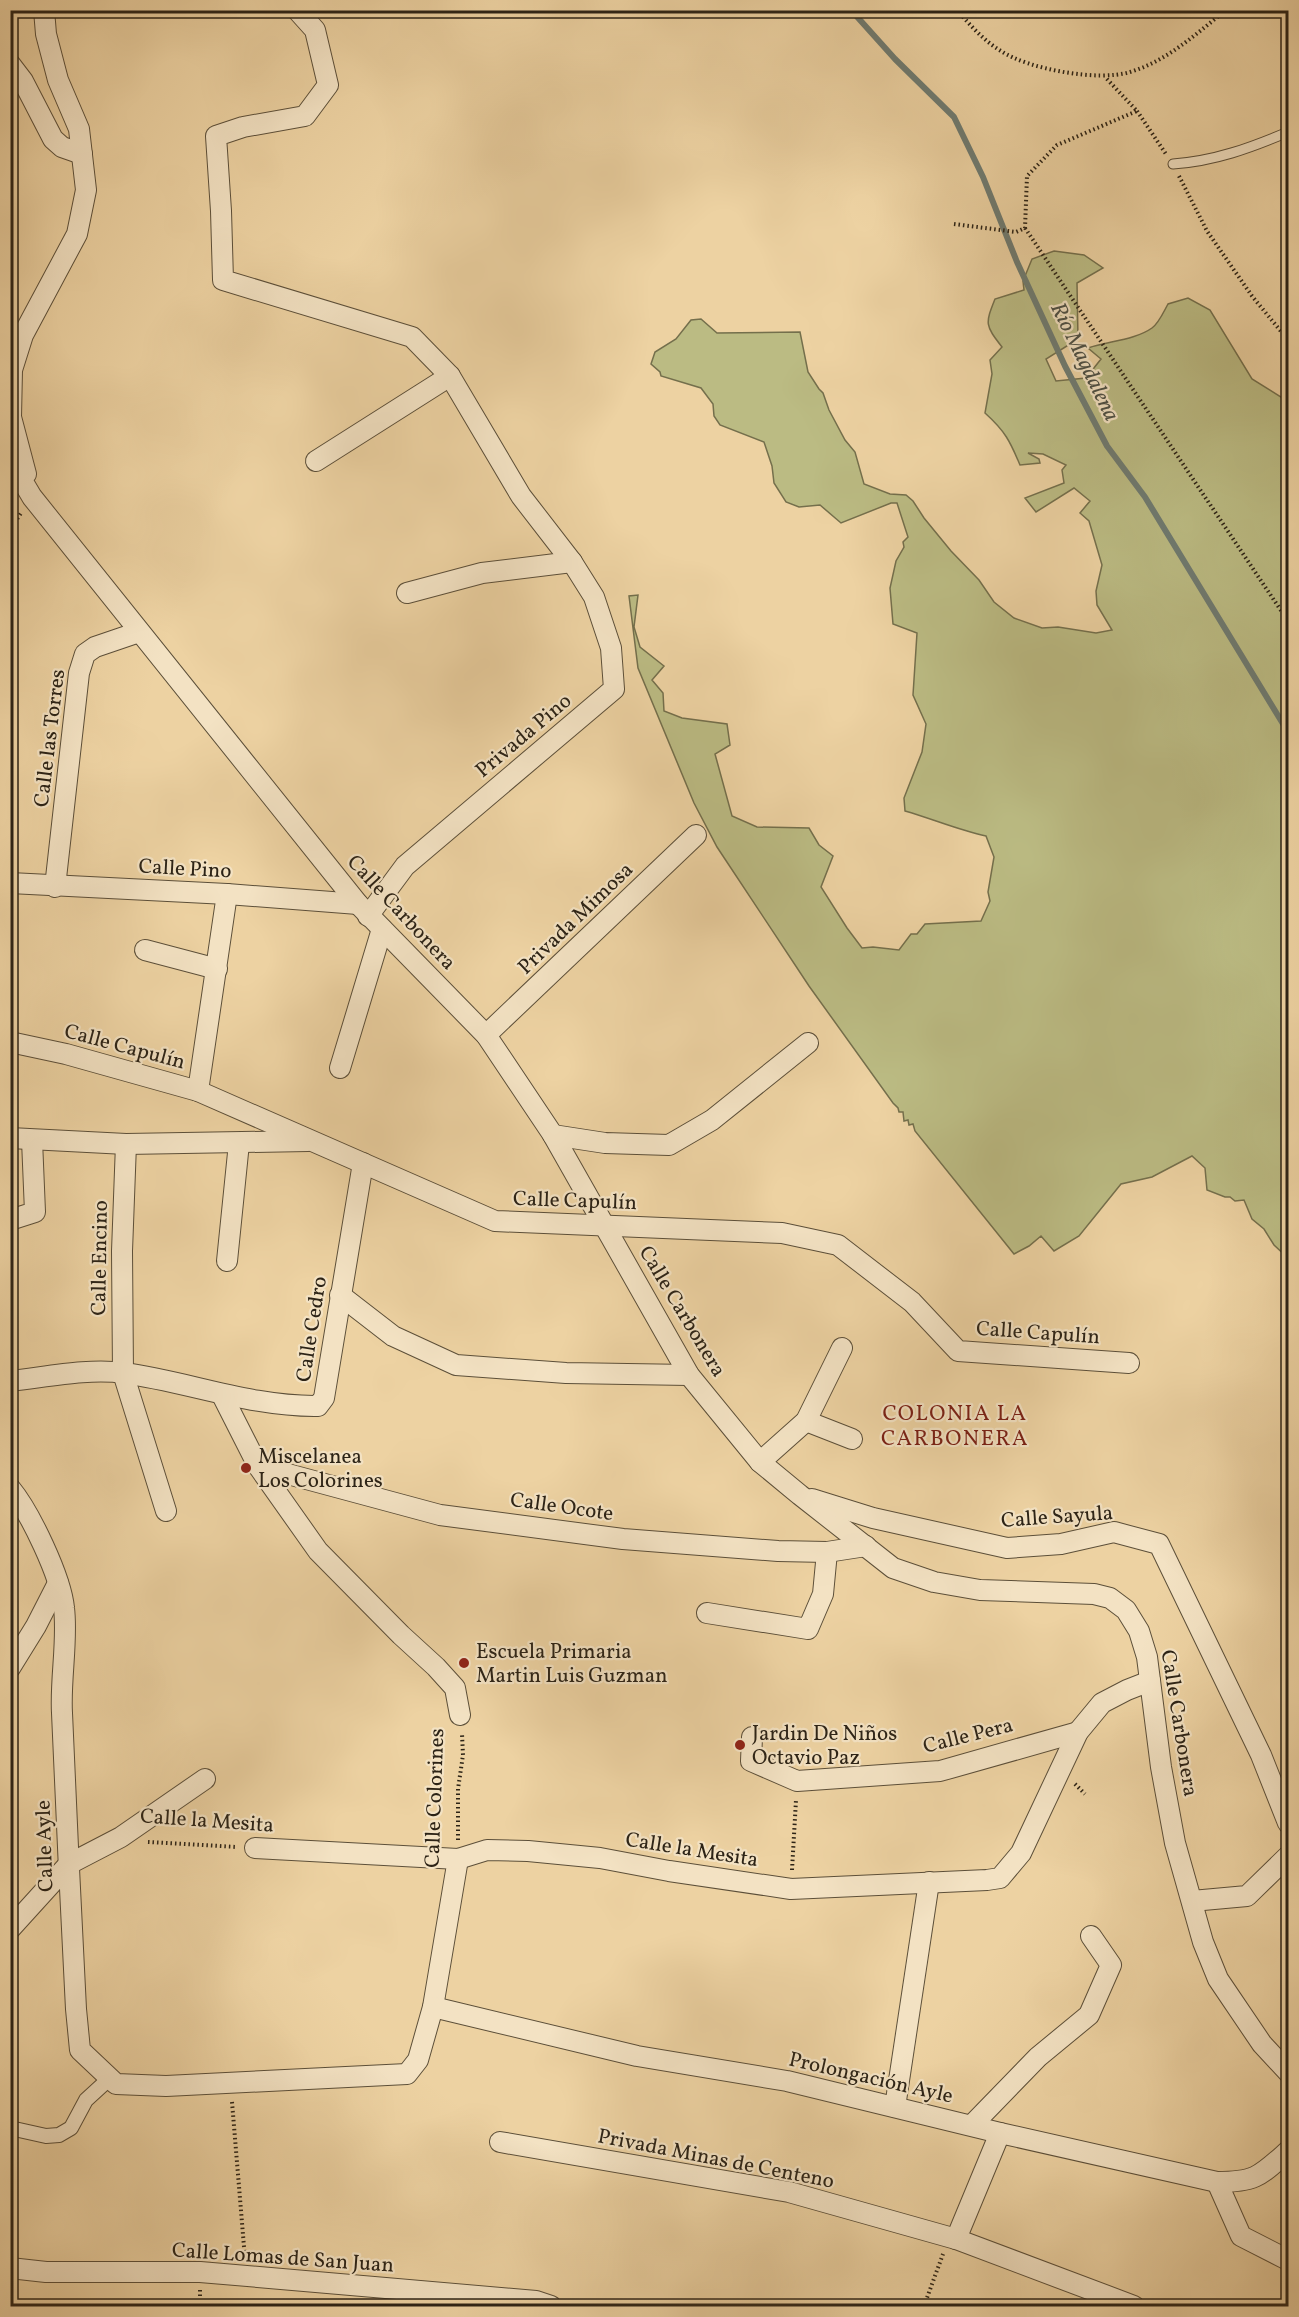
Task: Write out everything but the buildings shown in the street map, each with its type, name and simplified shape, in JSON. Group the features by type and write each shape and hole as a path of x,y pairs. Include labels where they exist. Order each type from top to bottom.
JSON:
{"street":[{"path":"32,497 11,417 12,370 23,335 77,234 86,190 79,129 58,80 46,34 44,10"},
{"path":"297,10 315,30 328,85 305,116 243,127 216,136 223,280 412,337 450,376 521,496 572,562"},
{"path":"10,64 22,81 53,140 62,147 82,153"},
{"path":"316,460 450,376"},
{"name":"Calle Carbonera","path":"10,460 32,497 139,633 369,916 486,1035 553,1135 689,1375 760,1462 893,1568 934,1582 980,1590 1094,1594 1110,1598 1126,1611 1139,1631 1147,1657 1163,1778 1175,1843 1203,1942 1218,1979 1262,2044 1288,2072"},
{"path":"407,593 482,573 572,562"},
{"name":"Privada Pino","path":"369,916 405,866 614,689 610,648 594,597 572,562"},
{"name":"Calle las Torres","path":"55,887 79,673 86,654 95,647 139,633"},
{"name":"Privada Mimosa","path":"486,1035 696,835"},
{"name":"Calle Pino","path":"10,883 227,894 369,916"},
{"path":"198,1091 227,894"},
{"path":"340,1068 369,916"},
{"path":"145,950 217,969"},
{"name":"Calle Capulín","path":"10,1042 66,1054 198,1091 495,1221 782,1233 838,1245 912,1302 958,1351 1129,1363"},
{"path":"553,1135 605,1143 669,1145 712,1119 808,1043"},
{"path":"10,1138 126,1144 313,1141"},
{"path":"10,1220 35,1212 32,1140"},
{"path":"227,1261 239,1143"},
{"name":"Calle Encino","path":"126,1144 122,1251 123,1373 166,1511"},
{"name":"Calle Cedro","path":"222,1395 318,1406 324,1398 363,1163"},
{"path":"340,1295 393,1336 456,1365 566,1373 689,1375"},
{"path":"760,1462 806,1421 842,1348"},
{"path":"10,1381 90,1373 123,1373 222,1395"},
{"name":"Calle Colorines","path":"222,1395 258,1467 318,1551 455,1688 460,1715"},
{"path":"806,1421 852,1439"},
{"name":"Calle Ocote","path":"258,1467 440,1515 623,1539 778,1551 827,1552 866,1546"},
{"name":"Calle Ayle","path":"10,1488 19,1498 58,1582 64,1608 62,1710 80,2050 116,2084 166,2086 407,2074 418,2060"},
{"name":"Calle Sayula","path":"800,1495 873,1518 1007,1548 1061,1544 1114,1532 1159,1544 1261,1755 1288,1822"},
{"path":"706,1613 808,1629 823,1594 827,1552"},
{"path":"10,1668 36,1626 58,1582"},
{"name":"Calle la Mesita","path":"255,1848 458,1858 487,1850 528,1851 600,1858 791,1889 1000,1878 1021,1853 1078,1732 1102,1703 1150,1681"},
{"name":"Calle Pera","path":"797,1781 940,1771 1078,1732"},
{"path":"752,1737 751,1761 797,1781"},
{"path":"10,1929 69,1864 121,1837 205,1779"},
{"path":"1192,1901 1247,1896 1288,1856"},
{"name":"Calle Colorines","path":"418,2060 433,2007 458,1858"},
{"path":"895,2107 929,1882"},
{"path":"972,2125 1038,2057 1089,2015 1111,1965 1091,1936"},
{"name":"Prolongación Ayle","path":"433,2007 637,2056 787,2081 1000,2133 1217,2182 1238,2182 1259,2176 1288,2151"},
{"path":"10,2128 46,2136 59,2135 71,2128 86,2100 110,2078"},
{"path":"952,2238 1000,2133"},
{"name":"Privada Minas de Centeno","path":"500,2142 789,2192 952,2238 1134,2307"},
{"path":"1217,2182 1242,2236 1288,2260"},
{"name":"Calle Lomas de San Juan","path":"10,2268 46,2272 200,2272 536,2301 550,2307"}],"lane":[{"path":"1173,164 1202,162 1257,146 1288,132"}],"path":[{"path":"957,10 1002,52 1037,66 1066,73 1105,77 1131,72 1175,51 1226,10"},
{"path":"1105,77 1137,111 1173,164 1207,231 1252,296 1288,340"},
{"path":"1137,111 1057,145 1027,176 1025,228 1288,621"},
{"path":"954,224 1016,232 1025,228"},
{"name":"Calle Colorines","path":"458,1858 458,1789 463,1755 460,1715"},
{"path":"791,1889 797,1781"},
{"name":"Calle la Mesita","path":"121,1837 161,1844 255,1848"},
{"path":"230,2083 247,2276"},
{"path":"924,2307 952,2238"}],"green space":[{"path":"1054,251 1084,255 1103,268 1077,283 1078,339 1046,359 1056,381 1086,378 1101,359 1088,348 1145,332 1157,323 1168,304 1188,298 1210,310 1252,379 1281,397 1288,406 1288,1258 1274,1245 1264,1229 1252,1219 1244,1200 1235,1201 1230,1197 1207,1190 1205,1168 1192,1156 1152,1177 1121,1184 1079,1236 1054,1251 1041,1236 1014,1254 915,1131 913,1124 909,1125 908,1120 904,1121 903,1112 899,1112 809,986 717,847 694,803 638,668 629,596 638,595 634,627 640,647 664,666 652,680 663,693 664,711 682,718 727,724 730,745 715,754 732,816 757,827 809,828 819,845 833,856 821,887 862,948 899,950 911,934 917,934 925,924 981,921 990,901 988,892 994,857 986,836 905,811 904,798 922,752 926,724 913,695 917,633 893,624 890,588 896,561 904,547 903,542 908,537 897,503 891,503 841,523 820,505 799,507 786,502 774,483 772,466 764,442 720,425 714,416 713,404 701,388 661,376 651,364 655,352 676,339 691,320 701,319 717,333 800,332 808,372 823,393 845,440 855,452 864,484 890,494 906,495 913,501 951,551 979,580 994,602 1014,618 1042,628 1058,627 1096,633 1112,630 1097,605 1096,591 1102,565 1089,521 1080,513 1090,501 1074,488 1036,512 1025,498 1064,483 1062,470 1066,465 1043,454 1028,453 1039,459 1040,463 1020,465 998,425 985,413 992,374 990,360 1002,347 988,324 995,299 1024,290 1023,281 1032,259"}],"waterway":[{"name":"Río Magdalena","path":"851,10 895,59 954,117 983,177 1017,262 1065,366 1107,446 1145,497 1288,732"}],"place":[{"name":"Miscelanea Los Colorines","path":"246,1468"},
{"name":"Escuela Primaria Martin Luis Guzman","path":"464,1663"},
{"name":"Jardin De Niños Octavio Paz","path":"740,1745"}],"district":[{"name":"COLONIA LA CARBONERA","path":"955,1424"}]}
